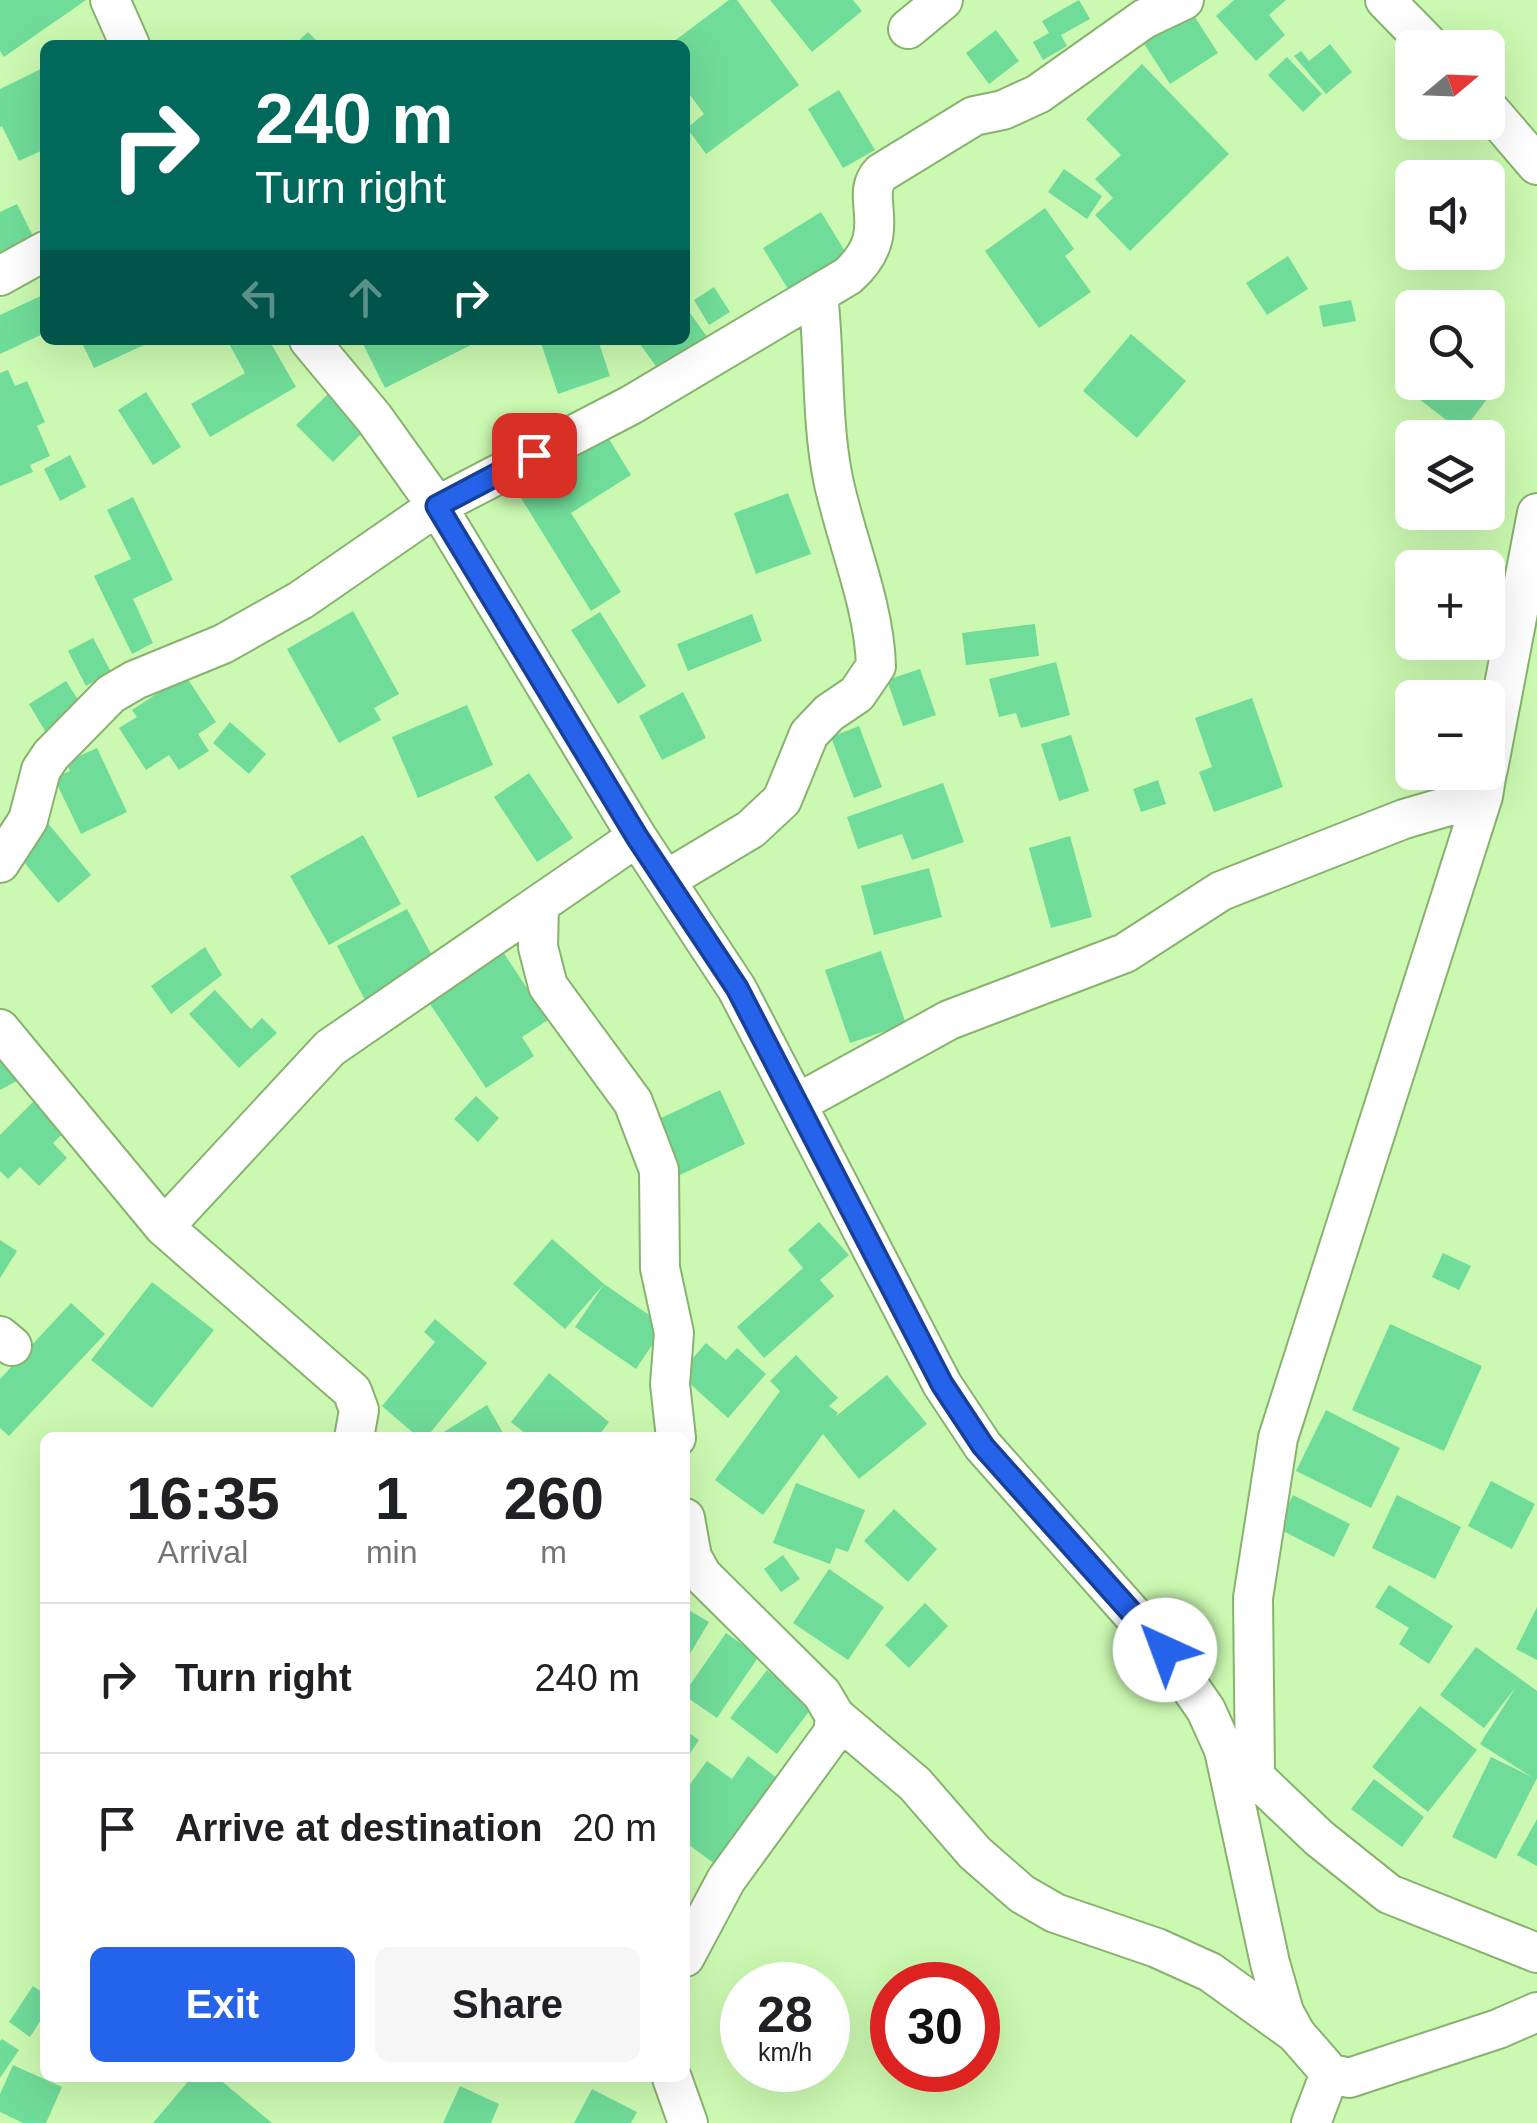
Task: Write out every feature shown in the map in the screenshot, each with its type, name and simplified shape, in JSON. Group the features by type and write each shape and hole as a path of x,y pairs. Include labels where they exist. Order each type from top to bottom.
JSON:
{"street":[{"path":"110,0 128,40"},
{"path":"908,29 943,0"},
{"path":"0,863 28,820 41,770 111,694 134,680 223,644 301,600 437,506 630,405 848,276 869,254 875,238 872,188 881,174 974,116 1003,110 1038,94 1144,19 1184,0"},
{"path":"1385,0 1414,30"},
{"path":"1505,128 1537,165"},
{"path":"0,276 40,254"},
{"path":"666,880 751,829 782,800 809,734 829,713 857,694 876,666 869,611 832,472 818,294"},
{"path":"313,345 374,418 437,506 637,837 737,988 902,1312 962,1415 983,1446 1165,1650 1206,1710 1224,1750 1270,1963 1284,2012 1296,2034 1330,2073 1350,2078 1498,2029 1537,2012"},
{"path":"1505,680 1537,513"},
{"path":"798,1103 949,1020 1125,953 1220,891 1404,818 1463,790"},
{"path":"1255,1774 1253,1598 1278,1438 1483,790"},
{"path":"164,1227 330,1048 637,837"},
{"path":"539,905 538,947 548,986 625,1089 644,1125 658,1170 660,1268 674,1334 670,1384 675,1432"},
{"path":"0,1029 164,1227 352,1391 359,1410 355,1432"},
{"path":"690,1546 702,1575 822,1694 835,1716 916,1784 975,1853 1022,1894 1055,1913 1156,1948 1210,1972 1296,2034"},
{"path":"690,1948 726,1880 833,1733 835,1716"},
{"path":"1224,1750 1255,1774 1320,1838 1389,1894 1537,1953"},
{"path":"1311,2123 1330,2073"},
{"path":"673,2082 688,2123"}],"building":[{"path":"0,0 86,0 4,57 0,51"},
{"path":"729,0 737,0 799,85 706,154 690,132 690,126 704,114 690,95 690,40 676,40"},
{"path":"770,0 853,0 862,11 812,52"},
{"path":"1079,0 1090,19 1061,35 1067,46 1043,60 1033,42 1049,33 1042,21"},
{"path":"1234,0 1286,0 1269,15 1285,35 1256,61 1216,16"},
{"path":"1189,8 1218,53 1170,84 1141,39"},
{"path":"996,30 1019,61 989,84 966,53"},
{"path":"308,32 316,40 299,40"},
{"path":"1330,44 1352,72 1326,94 1294,56 1301,51 1309,61"},
{"path":"1287,57 1322,94 1303,112 1268,75"},
{"path":"1142,64 1229,154 1130,251 1095,215 1113,198 1095,179 1121,155 1086,119"},
{"path":"40,69 40,151 19,161 0,127 0,89"},
{"path":"839,90 875,150 843,168 808,109"},
{"path":"1064,169 1102,196 1087,219 1048,192"},
{"path":"17,204 37,244 0,263 0,212"},
{"path":"1045,208 1074,249 1065,256 1091,292 1039,328 985,251"},
{"path":"821,212 849,258 791,294 763,248"},
{"path":"1288,256 1308,289 1267,315 1246,283"},
{"path":"714,287 730,312 709,325 694,300"},
{"path":"40,296 40,335 0,354 0,315"},
{"path":"1351,300 1356,321 1323,327 1319,306"},
{"path":"690,313 713,345 666,380 641,345 690,345"},
{"path":"1131,334 1186,381 1137,438 1083,391"},
{"path":"83,345 144,345 94,368"},
{"path":"230,345 272,345 296,387 210,437 191,404 245,373"},
{"path":"364,345 471,345 385,388"},
{"path":"542,345 600,345 610,376 558,394"},
{"path":"8,370 15,386 27,381 45,422 37,426 50,456 30,465 33,472 0,486 0,373"},
{"path":"146,392 181,447 153,465 118,410"},
{"path":"328,394 364,431 333,462 296,425"},
{"path":"1420,400 1486,400 1471,420 1446,420"},
{"path":"603,429 631,475 571,513 621,592 591,611 513,485"},
{"path":"70,455 86,487 60,501 44,469"},
{"path":"788,493 811,554 756,574 734,513"},
{"path":"133,497 173,580 133,599 153,643 132,654 94,576 131,559 107,510"},
{"path":"353,611 399,694 374,708 381,720 339,743 287,649"},
{"path":"600,612 646,686 618,704 571,630"},
{"path":"752,614 762,641 688,671 677,644"},
{"path":"1035,624 1039,656 966,665 962,633"},
{"path":"93,638 111,672 86,686 68,651"},
{"path":"1056,662 1070,715 1021,728 1016,713 999,717 989,679"},
{"path":"920,669 936,715 903,726 887,680"},
{"path":"185,675 216,722 198,734 209,751 179,770 169,755 146,770 119,728 137,717 132,710"},
{"path":"66,681 86,712 48,736 29,704"},
{"path":"683,692 706,738 662,760 639,716"},
{"path":"1252,698 1283,787 1214,812 1199,772 1212,767 1195,718"},
{"path":"467,705 493,765 418,798 392,737"},
{"path":"230,722 266,754 249,774 213,743"},
{"path":"859,726 882,787 854,798 831,737"},
{"path":"1071,735 1089,791 1059,801 1041,744"},
{"path":"97,748 127,812 81,834 54,778 70,771 66,762"},
{"path":"529,773 573,838 537,862 494,797"},
{"path":"1158,780 1166,804 1141,812 1133,789"},
{"path":"943,783 964,842 912,860 902,834 858,849 847,817"},
{"path":"46,821 91,875 58,903 13,849"},
{"path":"363,835 401,904 329,945 290,876"},
{"path":"1070,836 1092,917 1051,928 1029,848"},
{"path":"929,868 942,917 874,935 861,886"},
{"path":"407,909 437,965 366,1002 337,946"},
{"path":"205,947 222,975 171,1014 151,986"},
{"path":"881,951 906,1024 850,1043 825,970"},
{"path":"503,952 548,1020 522,1037 534,1056 486,1088 428,1001"},
{"path":"215,990 251,1029 262,1018 277,1033 239,1068 189,1014"},
{"path":"0,1060 17,1081 0,1090"},
{"path":"720,1090 745,1144 680,1175 655,1121"},
{"path":"42,1093 72,1125 53,1143 67,1158 39,1186 20,1167 8,1179 0,1171 0,1135"},
{"path":"476,1096 499,1118 478,1142 454,1119"},
{"path":"819,1222 849,1255 820,1280 834,1296 764,1358 737,1327 803,1268 788,1250"},
{"path":"552,1239 604,1284 565,1329 513,1284"},
{"path":"0,1240 17,1251 0,1278"},
{"path":"1443,1253 1471,1266 1459,1290 1432,1277"},
{"path":"152,1282 214,1330 152,1408 91,1360"},
{"path":"604,1284 665,1326 636,1369 575,1327"},
{"path":"71,1303 105,1334 9,1436 0,1428 0,1379"},
{"path":"435,1319 487,1363 431,1432 412,1432 382,1406 435,1342 424,1332"},
{"path":"1390,1324 1482,1366 1444,1451 1352,1410"},
{"path":"706,1343 726,1360 737,1348 766,1374 728,1418 679,1374"},
{"path":"796,1355 838,1398 829,1406 838,1413 835,1417 887,1375 927,1424 859,1479 823,1434 763,1515 715,1480 780,1391 770,1381"},
{"path":"549,1373 609,1422 602,1432 524,1432 511,1422"},
{"path":"487,1405 503,1432 444,1432"},
{"path":"1326,1410 1400,1448 1371,1508 1296,1471"},
{"path":"1491,1481 1535,1504 1512,1549 1468,1526"},
{"path":"796,1483 865,1510 848,1552 836,1548 830,1564 773,1543"},
{"path":"1293,1495 1350,1524 1334,1557 1277,1528"},
{"path":"1397,1495 1461,1527 1435,1579 1372,1548"},
{"path":"894,1509 937,1549 908,1582 864,1541"},
{"path":"783,1555 800,1579 781,1592 764,1569"},
{"path":"829,1569 884,1607 848,1660 793,1623"},
{"path":"1389,1585 1453,1626 1429,1664 1399,1644 1409,1628 1375,1607"},
{"path":"925,1603 948,1626 909,1668 885,1645"},
{"path":"1537,1607 1537,1660 1516,1649"},
{"path":"690,1611 709,1622 690,1654"},
{"path":"726,1633 759,1656 717,1718 690,1699 690,1685"},
{"path":"1476,1647 1537,1691 1537,1778 1496,1859 1452,1837 1491,1757 1532,1777 1480,1744 1516,1687 1484,1728 1440,1695"},
{"path":"767,1670 813,1706 777,1754 730,1718"},
{"path":"1420,1706 1477,1750 1428,1812 1372,1767"},
{"path":"690,1734 699,1740 690,1754"},
{"path":"748,1756 781,1781 719,1867 690,1846 690,1784 707,1761 732,1779"},
{"path":"1374,1779 1424,1817 1402,1847 1351,1809"},
{"path":"1537,1819 1537,1866 1517,1855"},
{"path":"33,1986 40,1991 40,2022 30,2037 9,2022"},
{"path":"0,2041 19,2050 0,2078"},
{"path":"13,2065 40,2077 40,2082 62,2087 46,2123 23,2123 0,2112 0,2094"},
{"path":"188,2082 223,2082 272,2123 153,2123"},
{"path":"460,2086 499,2104 491,2123 443,2123"},
{"path":"592,2089 637,2112 631,2123 574,2123"}],"route":[{"path":"534,455 437,506 637,837 737,988 942,1384 983,1446 1165,1650"}]}
